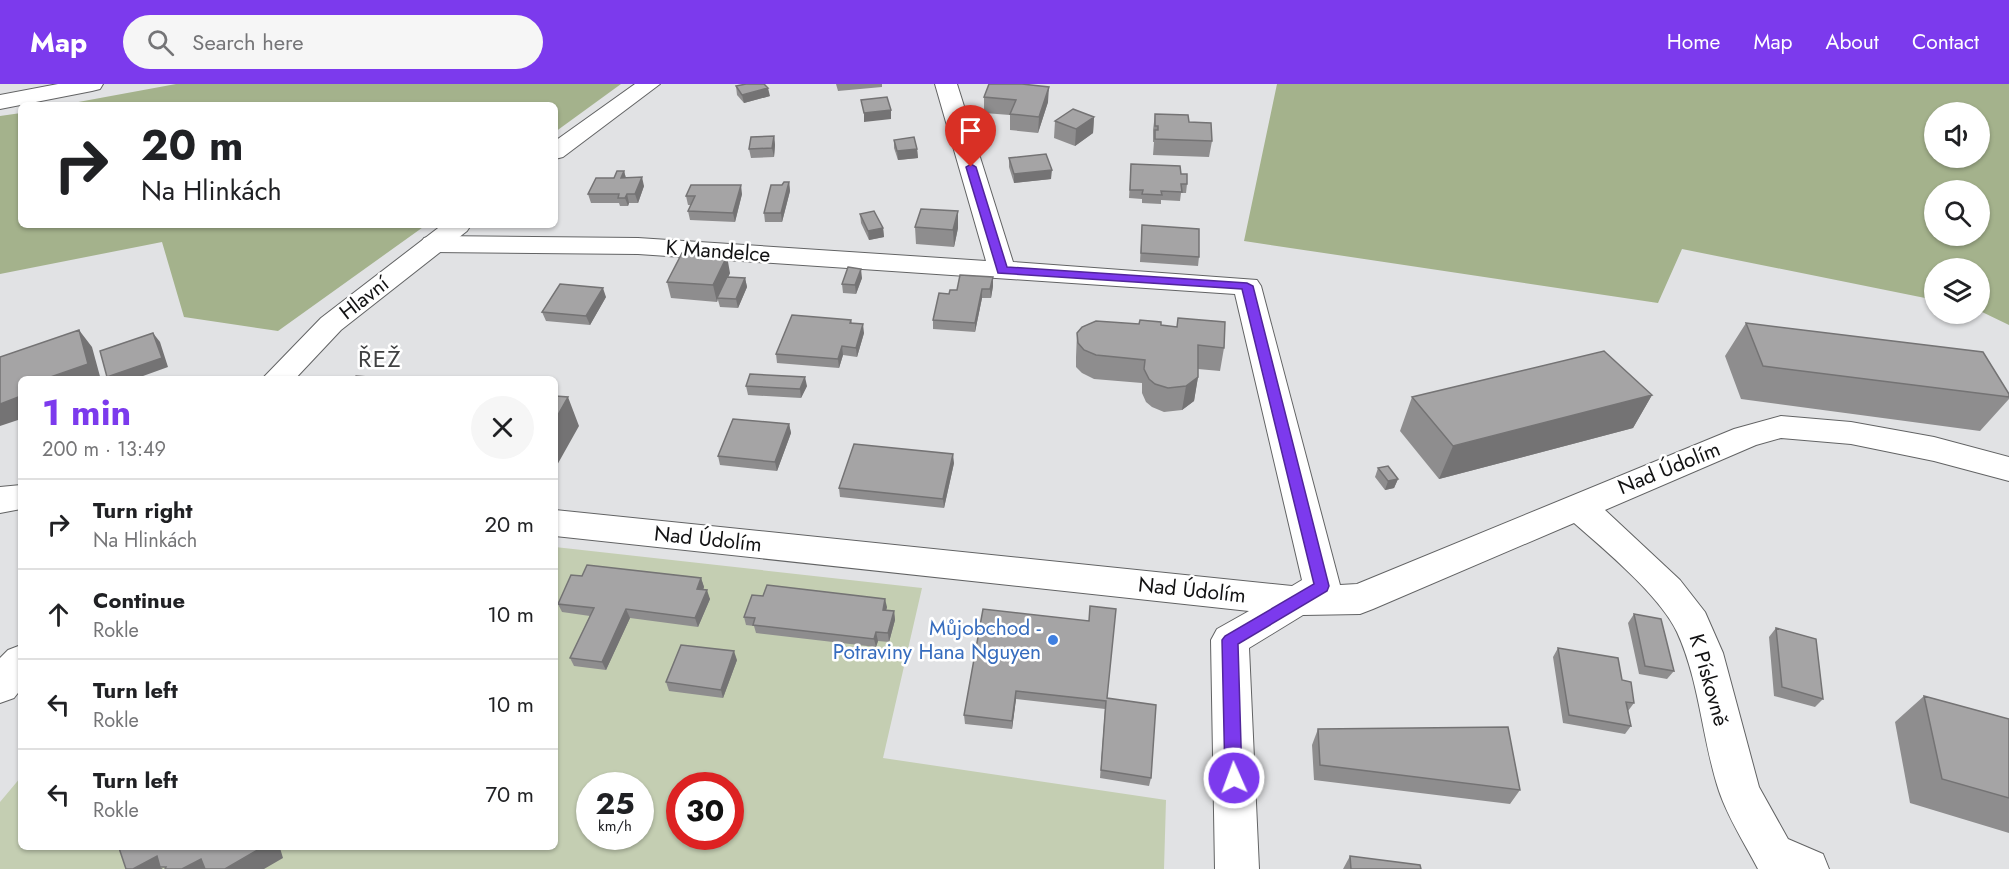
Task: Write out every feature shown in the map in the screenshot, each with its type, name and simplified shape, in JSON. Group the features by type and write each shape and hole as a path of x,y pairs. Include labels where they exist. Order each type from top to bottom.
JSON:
{"street":[{"path":"0,102 92,84"},
{"path":"558,150 649,84"},
{"path":"946,84 1002,270"},
{"name":"Hlavní","path":"280,376 331,324 454,228"},
{"name":"K Mandelce","path":"434,244 639,246 1247,286 1322,586 1295,602"},
{"name":"Nad Údolím","path":"558,523 1295,602 1360,599 1745,437 1781,427 1851,433 1934,450 2009,469"},
{"path":"0,501 18,498"},
{"name":"K Pískovně","path":"1577,506 1616,539 1667,590 1692,623 1704,653 1740,792 1781,864"},
{"path":"1236,869 1230,640 1295,602"},
{"path":"0,686 18,665"}],"green space":[{"path":"176,84 621,84 558,130 558,102 78,102"},
{"path":"1277,84 2009,84 2009,325 1990,316 1990,258 1924,258 1924,298 1682,249 1658,303 1244,241"},
{"path":"18,113 18,228 422,228 278,331 184,317 162,242 0,274 0,116"},
{"path":"558,547 922,588 883,758 1166,800 1164,869 0,869 0,802 18,781 18,850 558,850"}],"building":[{"path":"764,84 768,88 742,95 736,86"},
{"path":"989,84 1049,87 1039,117 1010,114 1016,100 984,97"},
{"path":"887,97 891,110 864,113 861,100"},
{"path":"1073,109 1094,117 1076,129 1055,121"},
{"path":"1155,114 1188,115 1189,122 1211,123 1212,141 1155,139 1155,130 1158,130 1158,126 1155,126"},
{"path":"774,136 772,148 749,149 751,137"},
{"path":"914,137 917,149 897,151 894,140"},
{"path":"1046,154 1052,170 1014,174 1009,158"},
{"path":"1131,164 1180,166 1181,174 1187,174 1187,184 1181,184 1182,192 1161,191 1162,195 1142,194 1143,190 1130,190"},
{"path":"617,171 624,171 621,178 642,177 635,194 627,194 625,198 618,198 619,194 588,194 596,178 614,178"},
{"path":"784,182 789,182 781,213 764,213 771,185 782,185"},
{"path":"691,185 741,185 733,213 688,211 695,196 686,196"},
{"path":"921,209 958,211 953,230 915,227"},
{"path":"874,211 883,228 868,231 860,214"},
{"path":"1142,225 1199,229 1199,257 1141,253"},
{"path":"682,253 727,256 713,285 667,282"},
{"path":"848,267 861,269 855,285 842,284"},
{"path":"960,275 993,277 990,289 982,289 975,323 933,320 939,293 949,294 950,290 957,290"},
{"path":"727,277 745,278 736,299 717,298"},
{"path":"560,284 603,288 586,316 542,312"},
{"path":"792,315 851,320 850,323 863,324 856,348 842,346 838,359 776,354"},
{"path":"1178,318 1225,322 1224,348 1198,345 1198,377 1186,386 1168,388 1155,384 1149,379 1144,369 1145,360 1096,355 1084,350 1078,343 1077,333 1082,327 1096,321 1139,324 1140,320 1161,322 1161,325 1177,327"},
{"path":"1746,323 1983,352 2009,397 1763,366"},
{"path":"79,330 88,364 54,376 18,376 18,397 0,404 0,357"},
{"path":"153,333 162,358 107,376 100,351"},
{"path":"1604,351 1652,395 1453,446 1412,397"},
{"path":"750,374 805,377 800,389 746,386"},
{"path":"558,396 568,397 558,415"},
{"path":"733,419 789,424 775,462 718,456"},
{"path":"854,444 953,454 943,499 839,488"},
{"path":"1388,466 1398,479 1388,481 1378,468"},
{"path":"587,565 701,578 697,589 707,590 695,618 626,609 602,662 570,658 594,608 558,604 571,575 582,576"},
{"path":"767,585 885,599 883,610 894,611 888,633 876,632 874,639 753,625 755,618 744,617 752,595 763,596"},
{"path":"1090,606 1116,609 1107,698 1156,705 1151,778 1101,770 1106,701 1016,691 1012,721 964,715 983,609 1089,621"},
{"path":"1634,614 1661,619 1674,671 1645,666"},
{"path":"1776,628 1816,639 1823,699 1782,687"},
{"path":"681,645 734,651 721,690 666,682"},
{"path":"1558,648 1618,658 1622,680 1631,682 1634,703 1626,702 1631,726 1569,715"},
{"path":"1924,696 2009,719 2009,798 1942,779"},
{"path":"1508,727 1520,790 1320,765 1318,729"},
{"path":"120,850 258,850 225,869 205,869 201,859 182,869 165,869 166,867 160,867 157,856 133,869 126,869"},
{"path":"1350,856 1420,865 1421,869 1351,869"}],"place":[{"name":"Můjobchod - Potraviny Hana Nguyen","path":"1053,640"}],"district":[{"name":"ŘEŽ","path":"380,359"}],"route":[{"path":"971,167 1002,270 1247,286 1322,586 1230,640 1234,778"}]}
